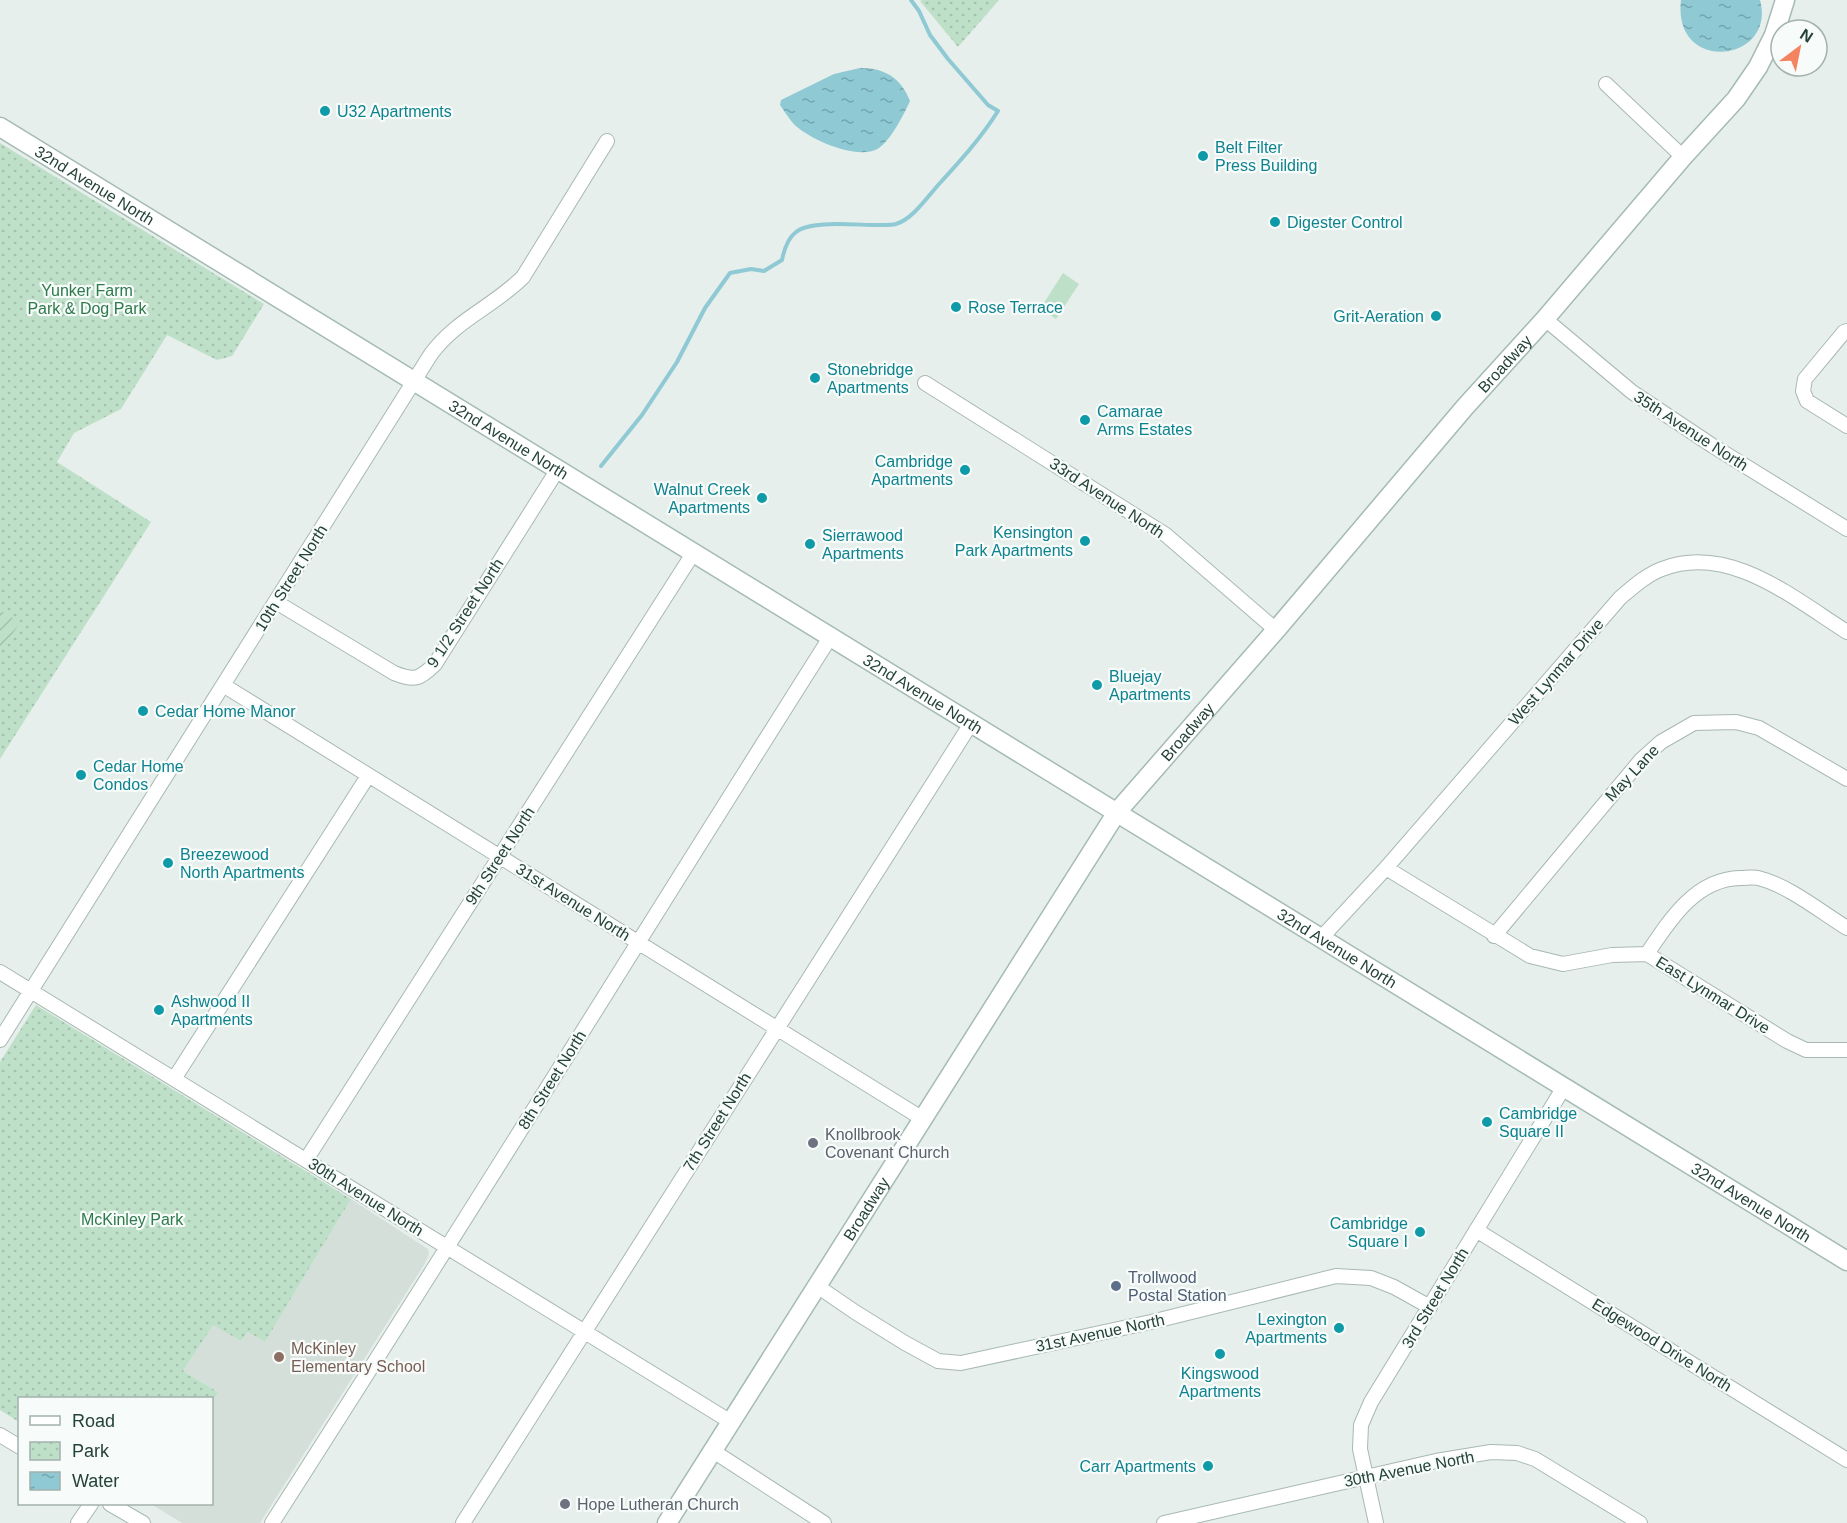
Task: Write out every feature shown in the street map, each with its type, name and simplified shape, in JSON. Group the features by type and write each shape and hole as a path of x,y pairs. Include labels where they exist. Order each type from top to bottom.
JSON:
{"street":[{"name":"Broadway","path":"667,1523 1118,812 1465,407 1545,319 1683,157 1736,99 1758,67 1774,35 1785,0"},
{"path":"1605,84 1683,157"},
{"name":"32nd Avenue North","path":"0,127 1847,1261"},
{"name":"10th Street North","path":"0,1041 443,338 508,292 523,277 607,141"},
{"name":"35th Avenue North","path":"1545,319 1632,392 1713,446 1847,529"},
{"path":"1847,331 1805,379 1803,391 1807,401 1847,426"},
{"name":"33rd Avenue North","path":"925,383 1167,535 1276,630"},
{"name":"9 1/2 Street North","path":"276,602 393,673 408,679 423,676 435,664 558,469"},
{"name":"9th Street North","path":"306,1160 694,552"},
{"name":"West Lynmar Drive","path":"1322,938 1386,868 1620,598 1641,580 1660,569 1684,562 1711,562 1734,566 1757,576 1847,632"},
{"name":"8th Street North","path":"272,1523 448,1248 637,942 831,636"},
{"name":"31st Avenue North","path":"224,685 923,1119"},
{"name":"7th Street North","path":"463,1523 972,722"},
{"name":"May Lane","path":"1494,936 1641,760 1661,742 1694,723 1736,722 1759,728 1847,779"},
{"path":"174,1079 368,776"},
{"name":"East Lynmar Drive","path":"1386,868 1530,956 1563,964 1612,955 1647,954 1787,1041 1806,1050 1847,1050"},
{"path":"1647,954 1671,919 1689,900 1708,885 1733,878 1757,878 1781,887 1847,928"},
{"name":"30th Avenue North","path":"0,972 731,1422"},
{"name":"3rd Street North","path":"1376,1523 1360,1449 1360,1425 1371,1402 1564,1087"},
{"name":"Edgewood Drive North","path":"1476,1230 1847,1460"},
{"name":"31st Avenue North","path":"817,1286 905,1343 938,1361 961,1363 1150,1322 1336,1276 1371,1278 1394,1287 1430,1307"},
{"path":"0,1435 18,1446"},
{"path":"713,1451 824,1523"},
{"name":"30th Avenue North","path":"1164,1523 1436,1461 1491,1452 1517,1453 1535,1459 1640,1523"},
{"path":"78,1523 90,1505"},
{"path":"113,1505 142,1523"}],"shaded area":[{"name":"McKinley Elementary School","path":"351,1199 428,1249 429,1254 424,1265 260,1523 182,1523 153,1505 213,1505 213,1401 218,1392 183,1371 213,1324 241,1341 248,1332 265,1342"}],"green space":[{"path":"999,0 958,47 920,1"},
{"name":"Yunker Farm Park & Dog Park","path":"0,143 264,304 232,356 217,360 167,335 121,409 74,433 57,462 151,522 0,759"},
{"path":"1063,273 1079,284 1056,319 1040,309"},
{"path":"0,610 20,623 0,652"},
{"name":"McKinley Park","path":"36,1005 351,1199 265,1342 248,1332 241,1341 213,1325 183,1371 218,1392 213,1401 213,1397 18,1397 18,1421 0,1410 0,1062"}],"water":[{"path":"1681,0 1760,0 1761,21 1754,37 1740,47 1724,52 1707,50 1692,40 1683,24"},
{"path":"860,68 877,70 891,76 902,86 910,101 892,133 879,148 860,152 849,151 825,143 797,127 780,105 781,100 834,74"}],"waterway":[{"path":"601,466 642,415 677,362 705,308 730,273 751,269 764,271 782,260 791,237 803,228 825,224 889,225 902,221 920,207 998,111 988,105 948,59 930,35 911,0"}],"place":[{"name":"U32 Apartments","path":"325,111"},
{"name":"Belt Filter Press Building","path":"1203,156"},
{"name":"Digester Control","path":"1275,222"},
{"name":"Rose Terrace","path":"956,307"},
{"name":"Grit-Aeration","path":"1436,316"},
{"name":"Stonebridge Apartments","path":"815,378"},
{"name":"Camarae Arms Estates","path":"1085,420"},
{"name":"Cambridge Apartments","path":"965,470"},
{"name":"Walnut Creek Apartments","path":"762,498"},
{"name":"Kensington Park Apartments","path":"1085,541"},
{"name":"Sierrawood Apartments","path":"810,544"},
{"name":"Bluejay Apartments","path":"1097,685"},
{"name":"Cedar Home Manor","path":"143,711"},
{"name":"Cedar Home Condos","path":"81,775"},
{"name":"Breezewood North Apartments","path":"168,863"},
{"name":"Ashwood II Apartments","path":"159,1010"},
{"name":"Cambridge Square II","path":"1487,1122"},
{"name":"Knollbrook Covenant Church","path":"813,1143"},
{"name":"Cambridge Square I","path":"1420,1232"},
{"name":"Trollwood Postal Station","path":"1116,1286"},
{"name":"Lexington Apartments","path":"1339,1328"},
{"name":"Kingswood Apartments","path":"1220,1354"},
{"name":"McKinley Elementary School","path":"279,1357"},
{"name":"Carr Apartments","path":"1208,1466"},
{"name":"Hope Lutheran Church","path":"565,1504"}]}
